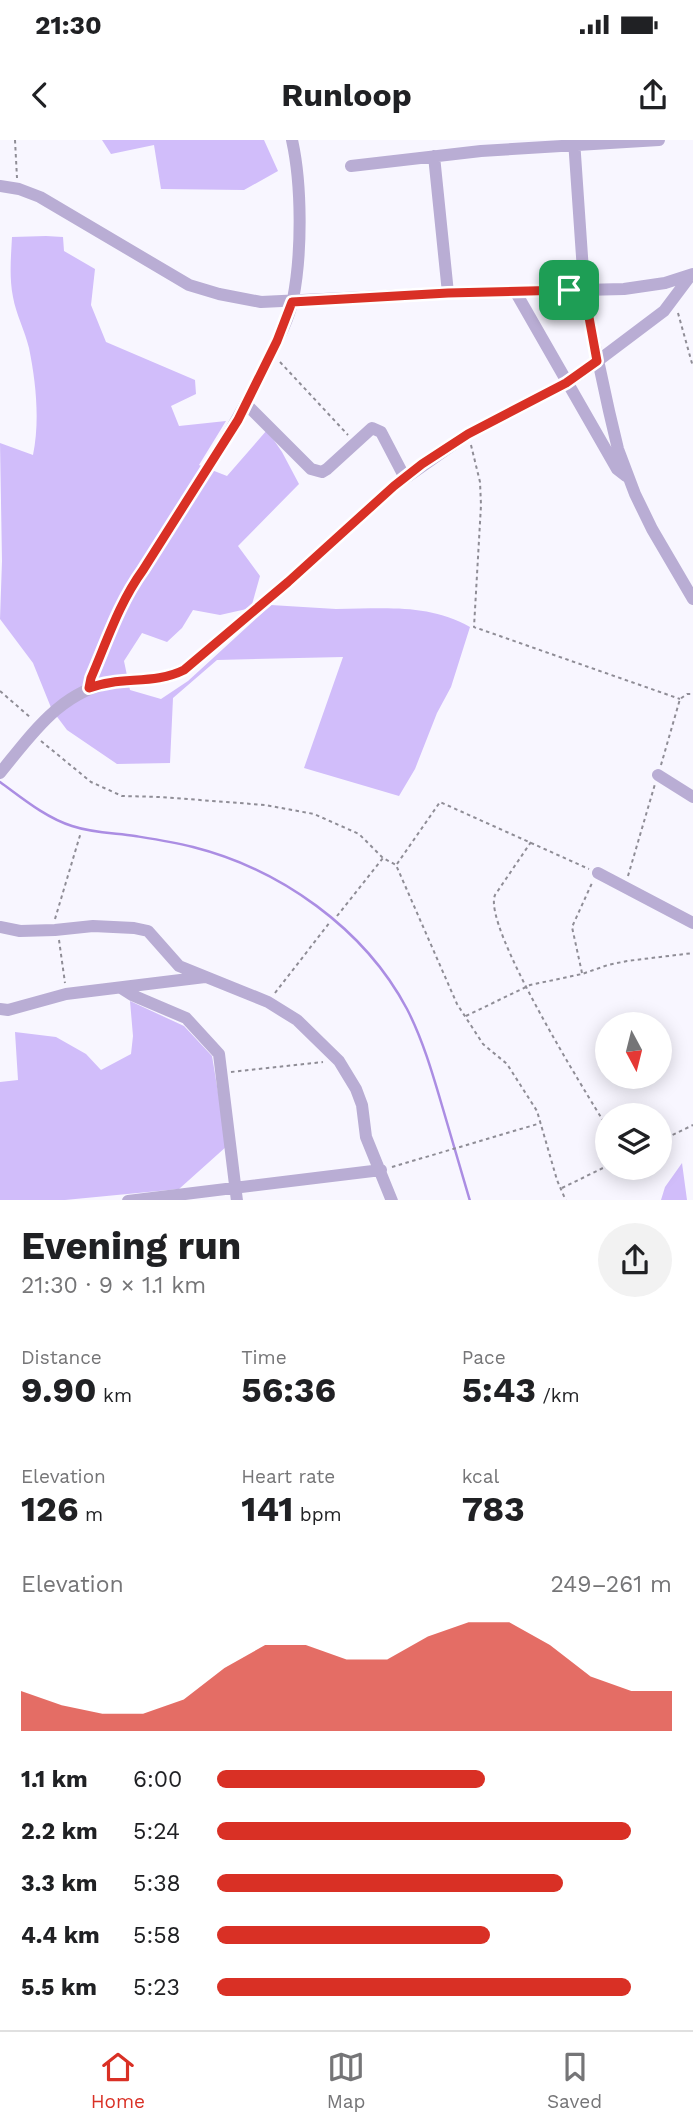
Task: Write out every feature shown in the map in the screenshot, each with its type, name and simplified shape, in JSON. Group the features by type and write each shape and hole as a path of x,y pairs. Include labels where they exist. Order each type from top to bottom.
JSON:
{"street":[{"path":"89,688 128,589 205,473 246,404 292,302 299,233 297,174 292,140"},
{"path":"351,166 434,156 479,145 660,140"},
{"path":"574,142 584,290 615,436 628,477 652,529 693,599"},
{"path":"434,156 448,293"},
{"path":"0,186 19,189 40,197 176,278 200,289 261,302 643,287 692,275"},
{"path":"0,773 57,708 89,688 119,681 155,680 184,670 405,478 468,434 566,383 664,310 692,275"},
{"path":"515,291 617,469 628,477"},
{"path":"246,404 311,469 322,472 373,428 381,432 405,478"},
{"path":"658,775 693,797"},
{"path":"598,873 693,923"},
{"path":"0,927 20,931 93,926 148,931 179,967 268,1002 298,1020 338,1060 356,1089 362,1105 366,1137 392,1200"},
{"path":"0,1009 8,1010 66,995 205,977"},
{"path":"121,988 186,1018 219,1054 237,1200"},
{"path":"128,1200 381,1170"}],"path":[{"path":"15,140 19,189"},
{"path":"673,298 693,367"},
{"path":"271,352 355,443"},
{"path":"468,434 480,482 481,505 474,627 680,699"},
{"path":"0,691 22,709 35,731 91,782 122,796 252,804 314,814 359,834 383,858 396,865 457,1004 483,1044 506,1064 537,1111 557,1180 566,1200"},
{"path":"396,865 440,802 598,873 572,927 582,974"},
{"path":"66,995 54,921 81,832"},
{"path":"531,842 495,895 493,903 513,961 595,1106"},
{"path":"337,916 383,858"},
{"path":"268,1002 330,922"},
{"path":"466,1017 526,986 627,961 693,953"},
{"path":"222,1073 338,1060"},
{"path":"381,1170 541,1123"},
{"path":"672,1135 693,1125"},
{"path":"561,1189 595,1173"}],"shaded area":[{"path":"102,140 264,140 278,171 244,190 161,189 154,145 111,154"},
{"path":"12,237 63,237 64,251 95,269 91,305 106,342 195,380 196,394 171,406 179,426 226,421 199,465 227,476 267,430 299,484 238,546 260,576 251,608 220,615 193,610 182,628 167,642 142,633 124,661 130,690 161,699 188,681 271,605 404,609 454,619 470,627 451,687 437,713 415,769 399,796 304,768 343,657 217,660 173,698 170,763 117,764 67,730 52,710 33,663 0,619 0,443 33,455 36,429 31,361 12,290"},
{"path":"130,1001 184,1026 212,1056 227,1146 179,1189 65,1200 0,1200 0,1082 18,1080 15,1032 56,1037 86,1054 101,1070 131,1054 133,1036"},
{"path":"682,1163 687,1200 661,1200"}],"waterway":[{"path":"0,782 44,813 72,826 186,845 257,870 288,887 343,928 368,953 389,980 413,1021 423,1045 470,1200"}],"route":[{"path":"569,290 584,290 597,361 591,366 566,383 468,434 422,464 184,670 155,680 119,681 89,688 128,589 143,570 238,420 277,341 292,302 372,296 569,290"}]}
